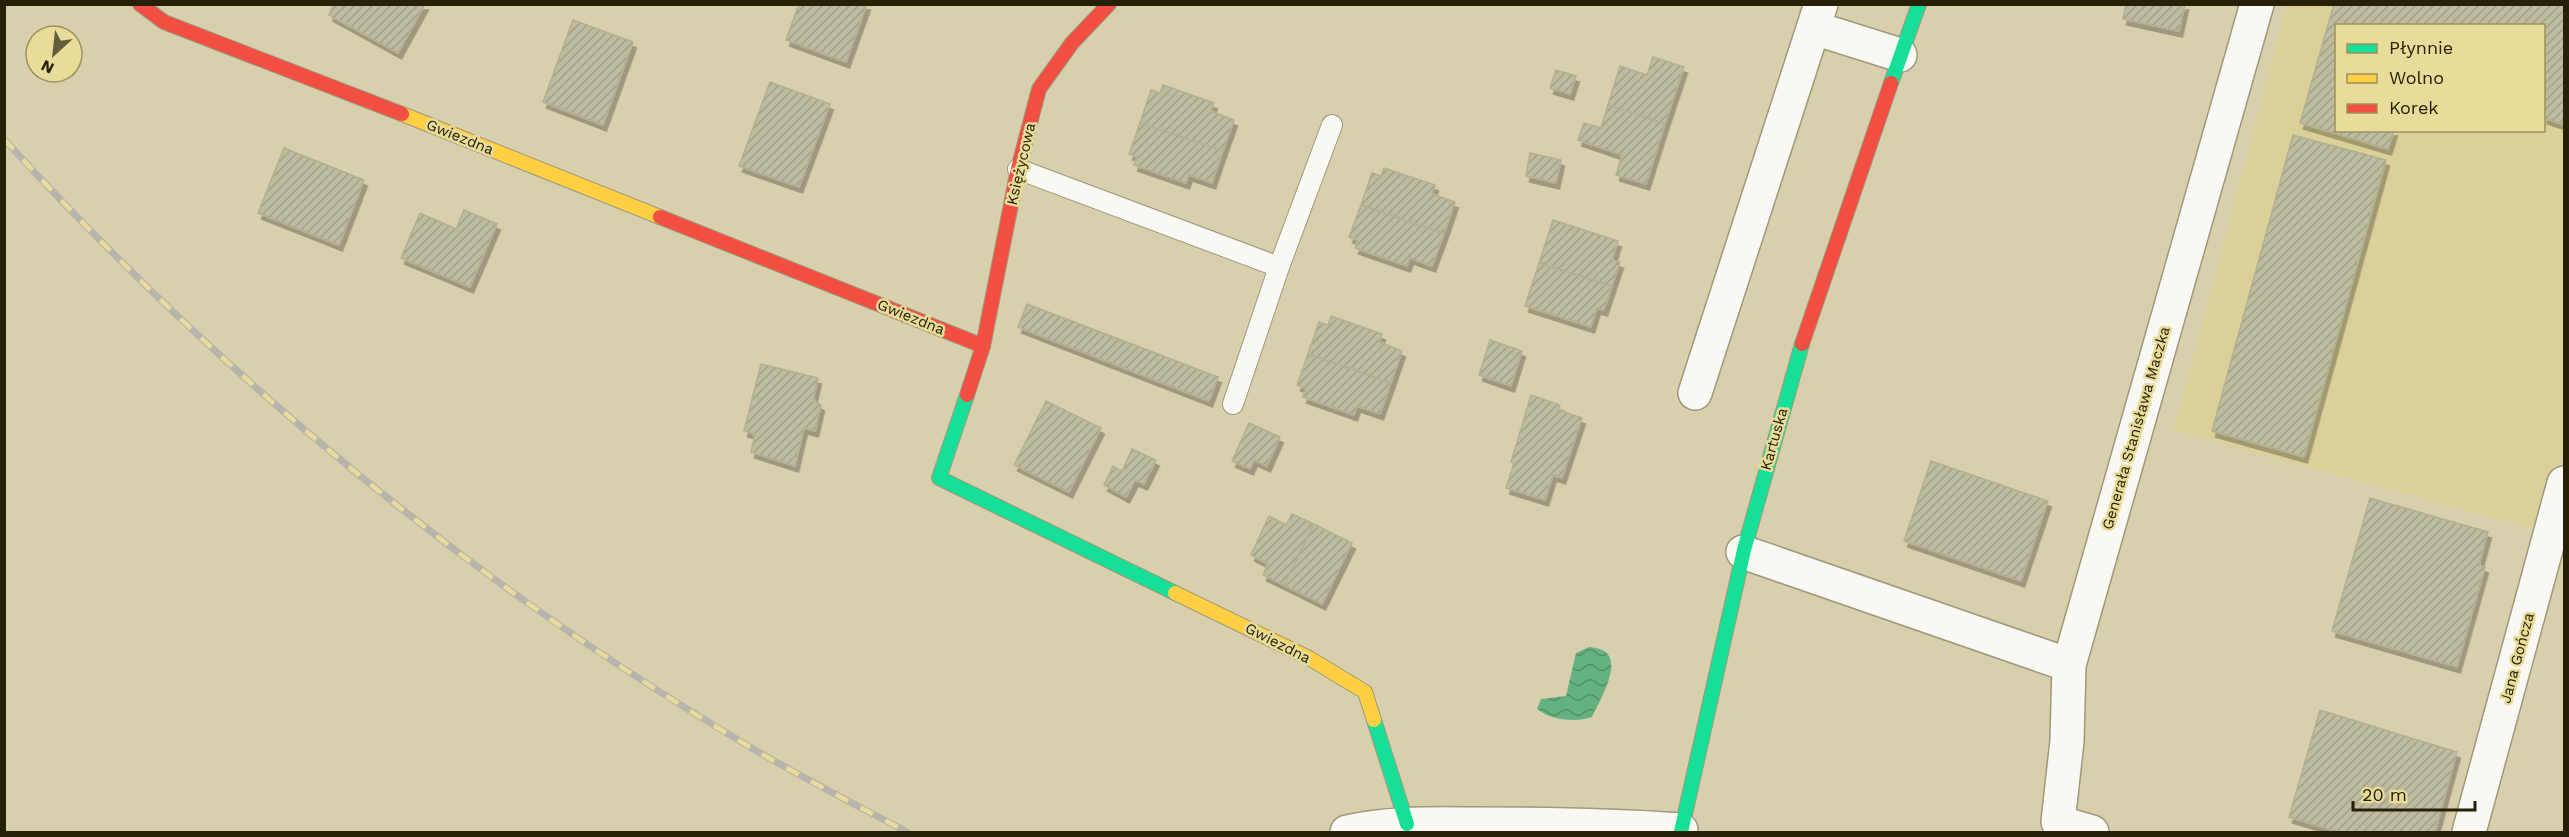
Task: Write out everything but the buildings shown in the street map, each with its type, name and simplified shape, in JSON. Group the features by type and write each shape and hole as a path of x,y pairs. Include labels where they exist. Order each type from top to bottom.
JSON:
{"street":[{"name":"Gwiezdna","path":"140,4 164,22 415,118 983,346 939,478 1309,658 1365,692 1407,824"},
{"name":"Księżycowa","path":"983,346 1018,169 1039,89 1072,43 1109,4"},
{"name":"Kartuska","path":"1681,831 1743,552 1790,382 1918,4"},
{"name":"Generała Stanisława Maczka","path":"2092,832 2058,822 2067,741 2069,665 2257,4"},
{"path":"1695,393 1818,16 1900,55"},
{"name":"Jana Gończa","path":"2469,832 2565,483"},
{"path":"1743,552 2069,665"},
{"path":"1347,832 1407,824 1564,824 1681,831"}],"lane":[{"path":"1233,404 1279,267 1332,124"},
{"path":"1018,169 1279,267"}],"shaded area":[{"path":"2287,5 2564,5 2564,447 2542,531 2174,430"}],"water":[{"path":"1589,647 1602,650 1608,655 1611,663 1608,682 1592,717 1578,720 1563,719 1549,716 1537,709 1541,699 1566,696 1576,653"}],"railway":[{"path":"4,139 87,227 174,312 264,394 357,473 452,548 551,619 652,687 774,761 907,832"}],"traffic: fast":[{"path":"1891,83 1919,4"},
{"path":"1681,832 1744,550 1802,344"},
{"path":"967,395 939,478 1175,593"},
{"path":"1374,720 1407,824"}],"traffic: slow":[{"path":"402,114 660,217"},
{"path":"1175,593 1309,658 1365,692 1374,720"}],"traffic: jam":[{"path":"140,4 164,22 402,114"},
{"path":"967,395 983,346 1018,169 1039,89 1072,43 1109,4"},
{"path":"1802,344 1891,83"},
{"path":"660,217 983,346"}]}
